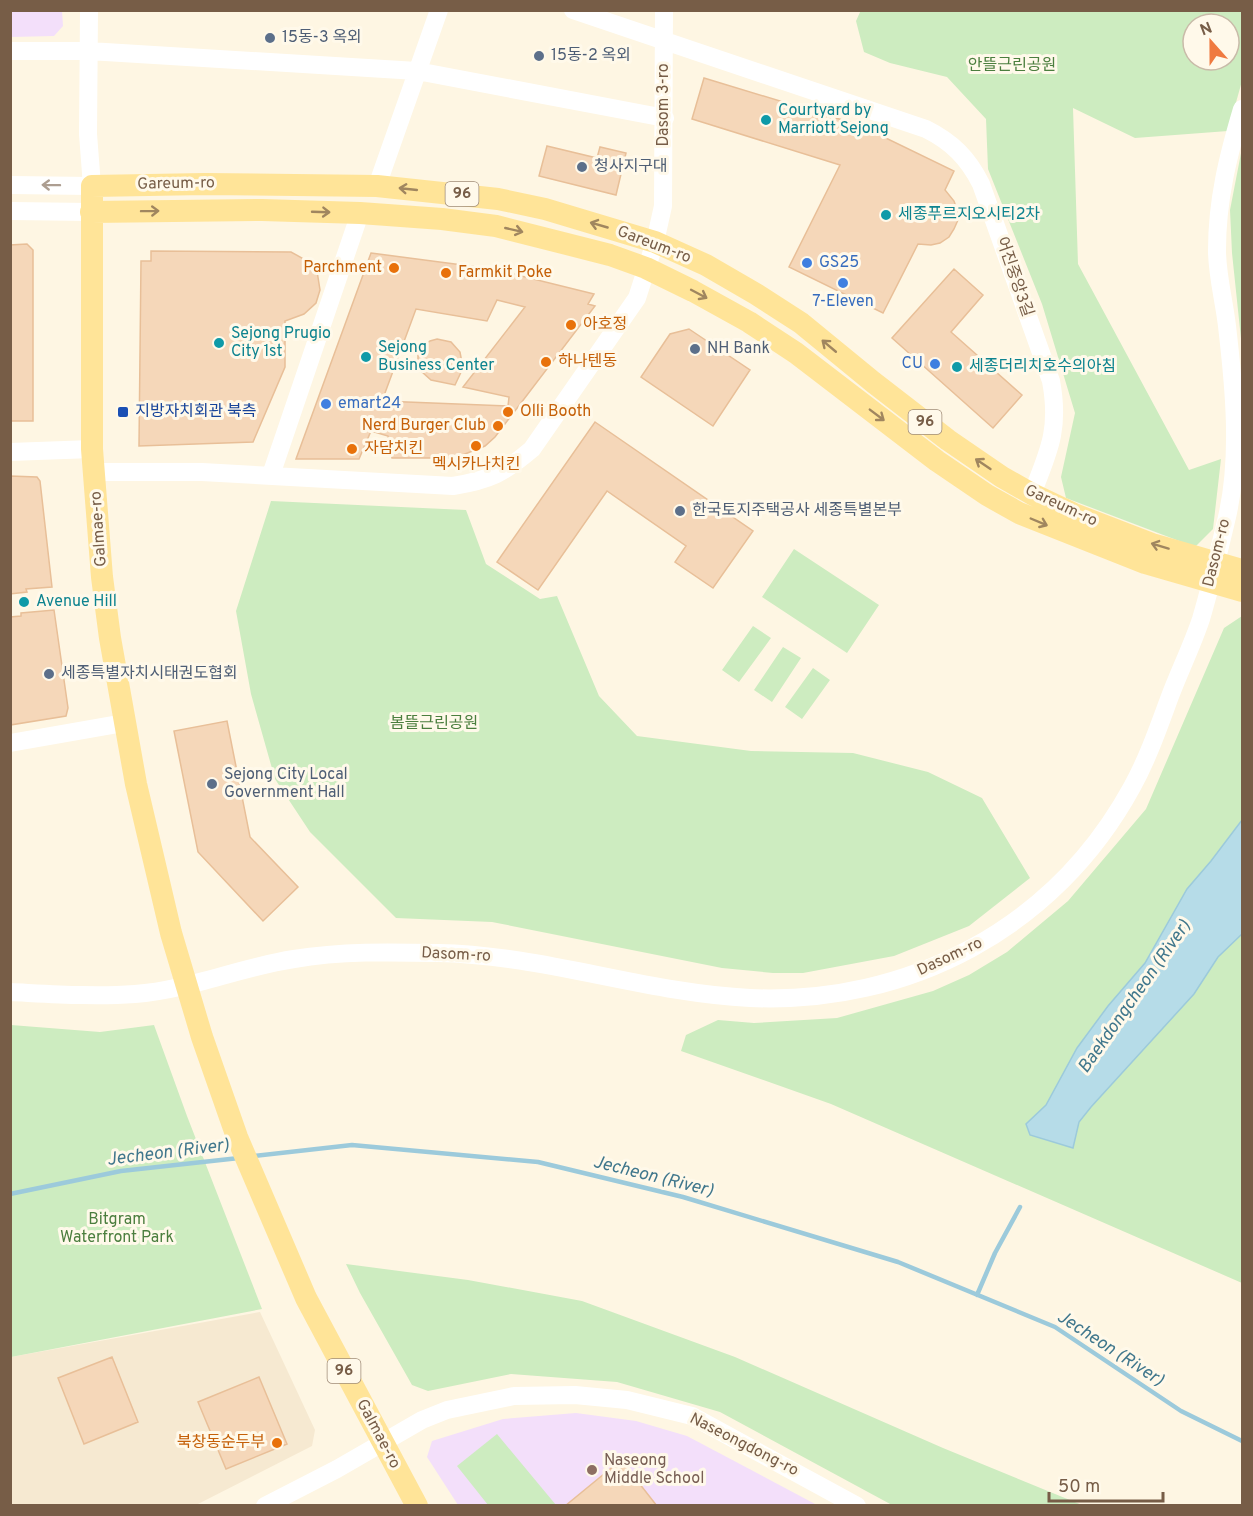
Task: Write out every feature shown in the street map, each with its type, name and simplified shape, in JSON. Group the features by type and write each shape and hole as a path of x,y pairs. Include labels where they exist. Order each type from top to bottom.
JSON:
{"main road":[{"name":"Gareum-ro","path":"92,186 217,184 377,186 498,198 544,209 655,242 706,266 801,323 948,440 1002,477 1074,514 1152,544 1213,572"},
{"name":"Galmae-ro","path":"92,186 92,449 102,577 124,723 155,865 185,986 237,1137 306,1298 417,1506"},
{"name":"Gareum-ro","path":"91,212 207,210 360,213 442,219 496,226 610,255 646,268 749,322 796,353 937,460 987,495 1019,513 1145,563 1213,572"},
{"name":"96","path":"1213,572 1242,570"},
{"name":"96","path":"1213,572 1242,591"}],"street":[{"name":"Galmae-ro","path":"89,10 88,134 92,186"},
{"path":"377,186 439,10"},
{"name":"어진중앙3길","path":"573,10 926,129 944,138 959,150 971,165 981,184 1054,394 1055,430 1032,494"},
{"name":"Dasom 3-ro","path":"94,472 202,472 453,486 493,477 509,468 532,449 636,298 655,242 663,207 664,10"},
{"path":"10,51 88,51 417,71 664,118"},
{"name":"Dasom-ro","path":"10,992 137,994 185,986 294,959 394,952 452,953 512,959 706,994 789,999 849,991 890,982 931,968 968,951 1005,929 1082,861 1108,826 1133,786 1152,744 1200,620 1230,503 1234,447 1233,398 1229,345 1217,256 1218,207 1228,157 1242,109"},
{"name":"Gareum-ro","path":"10,185 92,186"},
{"name":"Gareum-ro","path":"10,211 91,212"},
{"path":"271,475 360,213"},
{"path":"10,452 92,449"},
{"path":"10,743 124,723"},
{"name":"Naseongdong-ro","path":"265,1506 422,1420 447,1410 514,1396 575,1395 627,1400 692,1416 857,1506"},
{"path":"249,1506 252,1504 259,1506"}],"shaded area":[{"path":"10,11 62,11 63,26 54,36 11,37"},
{"path":"260,1312 315,1430 312,1446 196,1505 11,1506 11,1357"},
{"name":"Naseong Middle School","path":"576,1413 636,1421 687,1436 817,1505 458,1505 427,1457 432,1441 503,1419"}],"green space":[{"name":"안뜰근린공원","path":"861,10 1242,11 1242,81 1228,131 1135,138 1073,108 1078,264 1189,470 1221,459 1213,529 1195,547 1066,498 1061,477 1075,413 1042,304 988,169 986,119 947,77 890,63 864,52 856,21"},
{"path":"1242,148 1242,348 1230,210"},
{"name":"봄뜰근린공원","path":"271,501 466,510 486,564 540,599 557,596 599,696 637,736 751,751 853,753 928,772 982,798 1030,878 969,926 894,956 803,973 773,973 722,968 492,922 396,918 310,832 275,779 251,694 236,611"},
{"path":"794,549 879,605 847,653 762,597"},
{"path":"1242,616 1242,1283 831,1104 681,1051 686,1035 718,1020 754,1023 837,1018 933,991 969,975 1007,952 1068,901 1146,809 1224,628"},
{"path":"753,626 771,638 739,682 722,670"},
{"path":"783,647 801,658 772,702 754,690"},
{"path":"813,668 830,680 802,719 785,707"},
{"name":"Bitgram Waterfront Park","path":"11,1025 100,1032 154,1025 262,1309 11,1357"},
{"path":"346,1264 468,1280 582,1301 735,1357 943,1448 1082,1505 892,1505 720,1412 617,1382 511,1374 428,1391 412,1385"},
{"path":"497,1434 556,1505 488,1505 457,1466"}],"water":[{"name":"Baekdongcheon (River)","path":"1242,820 1242,934 1218,957 1194,994 1079,1122 1073,1148 1030,1135 1026,1124 1046,1105 1077,1048 1108,1006 1145,963 1187,889"}],"building":[{"name":"세종푸르지오시티2차","path":"704,78 859,125 954,171 945,190 954,201 957,210 958,220 954,229 949,237 940,243 918,244 883,313 789,267 840,165 692,119"},
{"name":"청사지구대","path":"547,146 597,158 600,147 626,153 616,195 539,176"},
{"path":"27,244 33,250 33,421 10,421 10,245"},
{"path":"151,251 291,252 311,263 317,271 320,290 316,303 304,314 285,321 285,367 253,442 139,446 141,261 151,261"},
{"name":"Sejong Business Center","path":"371,253 493,269 594,294 588,304 595,306 495,437 485,446 455,458 392,458 388,436 371,431 359,459 296,459","holes":["497,300 525,307 463,387 509,397 508,406 382,401 416,309 487,321"]},
{"name":"세종더리치호수의아침","path":"954,269 983,295 951,332 1022,395 993,428 892,338"},
{"path":"689,329 750,370 713,426 641,377 670,334"},
{"path":"437,339 451,342 460,352 463,368 455,385 431,380 421,371 418,364 418,350"},
{"name":"한국토지주택공사 세종특별본부","path":"595,422 753,531 713,588 675,562 686,546 607,491 538,590 497,562"},
{"path":"10,476 37,477 40,481 52,587 26,589 27,592 10,594"},
{"path":"54,610 68,708 66,716 10,725 10,617 21,616 21,613"},
{"name":"Sejong City Local Government Hall","path":"227,721 250,837 298,887 263,921 198,852 174,731"},
{"path":"112,1357 138,1422 84,1444 58,1378"},
{"path":"259,1377 287,1444 226,1469 198,1402"},
{"path":"621,1460 657,1506 565,1506"}],"waterway":[{"name":"Jecheon (River)","path":"253,1156 352,1145 538,1162 683,1197 898,1262 1055,1327 1181,1411 1242,1441"},
{"name":"Jecheon (River)","path":"10,1194 121,1171 239,1158"},
{"path":"977,1295 995,1253 1020,1207"}],"place":[{"name":"15동-3 옥외","path":"270,38"},
{"name":"15동-2 옥외","path":"539,56"},
{"name":"Courtyard by Marriott Sejong","path":"766,120"},
{"name":"청사지구대","path":"582,167"},
{"name":"세종푸르지오시티2차","path":"886,215"},
{"name":"GS25","path":"807,263"},
{"name":"Parchment","path":"394,268"},
{"name":"Farmkit Poke","path":"446,273"},
{"name":"7-Eleven","path":"843,283"},
{"name":"아호정","path":"571,325"},
{"name":"Sejong Prugio City 1st","path":"219,343"},
{"name":"NH Bank","path":"695,349"},
{"name":"Sejong Business Center","path":"366,357"},
{"name":"하나텐동","path":"546,362"},
{"name":"CU","path":"935,364"},
{"name":"세종더리치호수의아침","path":"957,367"},
{"name":"emart24","path":"326,404"},
{"name":"지방자치회관 북측","path":"123,412"},
{"name":"Olli Booth","path":"508,412"},
{"name":"Nerd Burger Club","path":"498,426"},
{"name":"멕시카나치킨","path":"476,446"},
{"name":"자담치킨","path":"352,449"},
{"name":"한국토지주택공사 세종특별본부","path":"680,511"},
{"name":"Avenue Hill","path":"24,602"},
{"name":"세종특별자치시태권도협회","path":"49,674"},
{"name":"Sejong City Local Government Hall","path":"212,784"},
{"name":"북창동순두부","path":"277,1443"},
{"name":"Naseong Middle School","path":"592,1470"}]}
